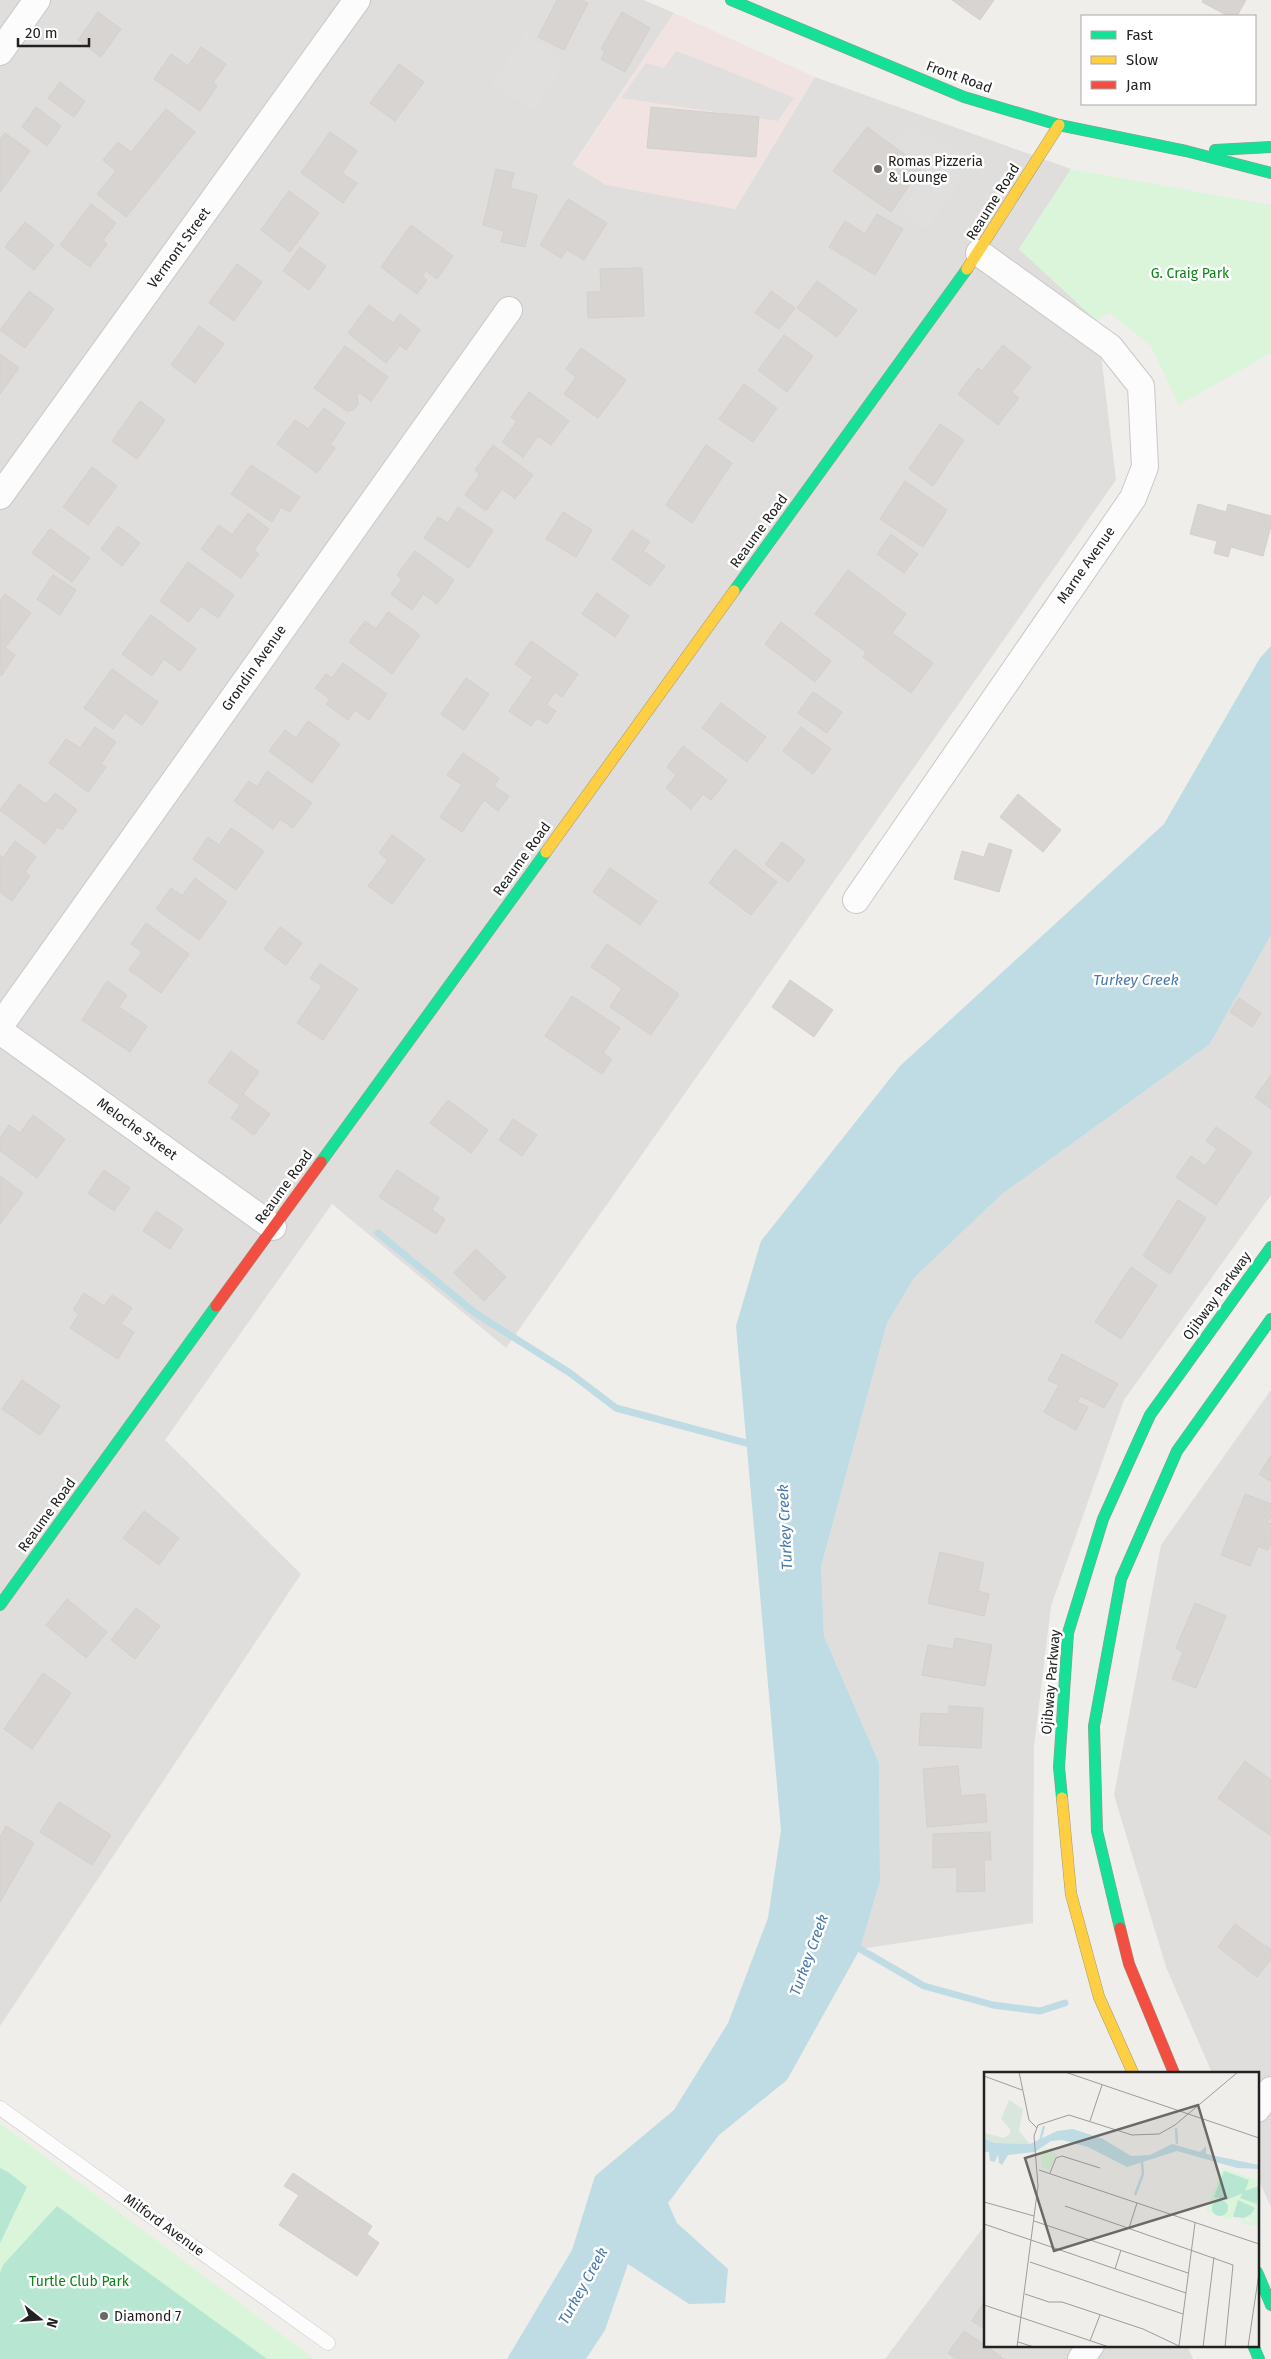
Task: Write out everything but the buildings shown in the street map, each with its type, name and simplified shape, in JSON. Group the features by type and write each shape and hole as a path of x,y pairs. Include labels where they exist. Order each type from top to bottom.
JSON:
{"main road":[{"name":"Front Road","path":"731,0 964,96 1059,125 1186,151"},
{"name":"Reaume Road","path":"0,1605 980,253 1059,125"},
{"path":"1186,151 1271,147"},
{"path":"1186,151 1271,173"},
{"name":"Ojibway Parkway","path":"1133,2072 1100,1997 1071,1894 1059,1767 1068,1633 1103,1519 1150,1415 1271,1247"},
{"path":"1174,2072 1129,1964 1097,1831 1094,1726 1121,1579 1176,1451 1271,1319"},
{"path":"1258,2274 1271,2305"},
{"path":"1253,2346 1259,2359"}],"street":[{"path":"0,52 37,0"},
{"name":"Vermont Street","path":"0,496 357,0"},
{"name":"Marne Avenue","path":"856,900 1133,498 1145,467 1141,386 1110,347 980,253"},
{"name":"Grondin Avenue","path":"0,1026 509,310"},
{"name":"Meloche Street","path":"0,1031 273,1227"},
{"path":"1258,2108 1271,2090"},
{"path":"1081,2359 1090,2346"}],"lane":[{"name":"Milford Avenue","path":"0,2108 328,2343"}],"shaded area":[{"path":"0,0 644,0 674,13 573,164 735,209 815,77 1071,169 1019,249 1097,321 1116,480 506,1348 332,1204 165,1440 301,1574 0,2026"},
{"path":"674,13 815,77 735,209 606,185 573,165"},
{"path":"526,32 567,62 533,110 491,85"},
{"path":"676,51 794,98 778,121 621,98 646,63 664,68"},
{"path":"908,124 975,161 927,230 900,212 929,166 894,141"},
{"path":"1271,935 1271,1195 1124,1400 1051,1606 1034,1747 1033,1923 860,1949 880,1881 879,1763 824,1636 821,1567 887,1323 914,1278 1002,1194 1210,1044"},
{"path":"1271,1390 1271,2207 1258,2178 1258,2072 1212,2072 1166,1967 1114,1795 1161,1545"},
{"path":"984,2226 984,2346 1187,2346 1193,2359 885,2359"}],"green space":[{"name":"G. Craig Park","path":"1071,169 1271,205 1271,353 1179,405 1151,346 1110,313 1097,321 1019,249"},
{"name":"Diamond 7","path":"0,2123 314,2359 0,2359"},
{"path":"0,2168 27,2187 0,2243"},
{"name":"Diamond 7","path":"57,2206 267,2359 0,2359 0,2273 3,2265"}],"water":[{"name":"Turkey Creek","path":"1271,646 1271,935 1210,1044 1002,1194 914,1278 887,1323 821,1567 824,1636 879,1763 880,1881 860,1949 787,2080 719,2135 668,2203 677,2223 728,2269 725,2303 689,2304 628,2264 605,2330 586,2359 507,2359 572,2250 595,2176 674,2110 728,2023 768,1918 781,1830 736,1326 761,1241 900,1066 1164,824 1260,658"}],"waterway":[{"path":"378,1233 475,1313 570,1373 616,1408 755,1444"},
{"path":"860,1949 924,1986 993,2005 1040,2011 1065,2003"}],"traffic: fast":[{"path":"731,0 964,97 1059,125 1186,151 1271,173"},
{"path":"1215,150 1271,147"},
{"path":"734,591 967,269"},
{"path":"321,1162 546,852"},
{"path":"1062,1798 1059,1767 1068,1633 1103,1519 1150,1415 1271,1247"},
{"path":"0,1605 216,1306"},
{"path":"1120,1928 1097,1831 1094,1726 1121,1579 1177,1451 1271,1319"},
{"path":"1258,2274 1271,2305"},
{"path":"1253,2346 1259,2359"}],"traffic: slow":[{"path":"967,269 1059,125"},
{"path":"546,852 734,591"},
{"path":"1062,1798 1071,1894 1099,1997 1133,2072"}],"traffic: jam":[{"path":"216,1306 321,1162"},
{"path":"1120,1928 1129,1964 1174,2072"}],"place":[{"name":"Romas Pizzeria & Lounge","path":"878,169"},
{"name":"Diamond 7","path":"104,2316"}],"park label":[{"name":"Turtle Club Park","path":"79,2281"}]}
